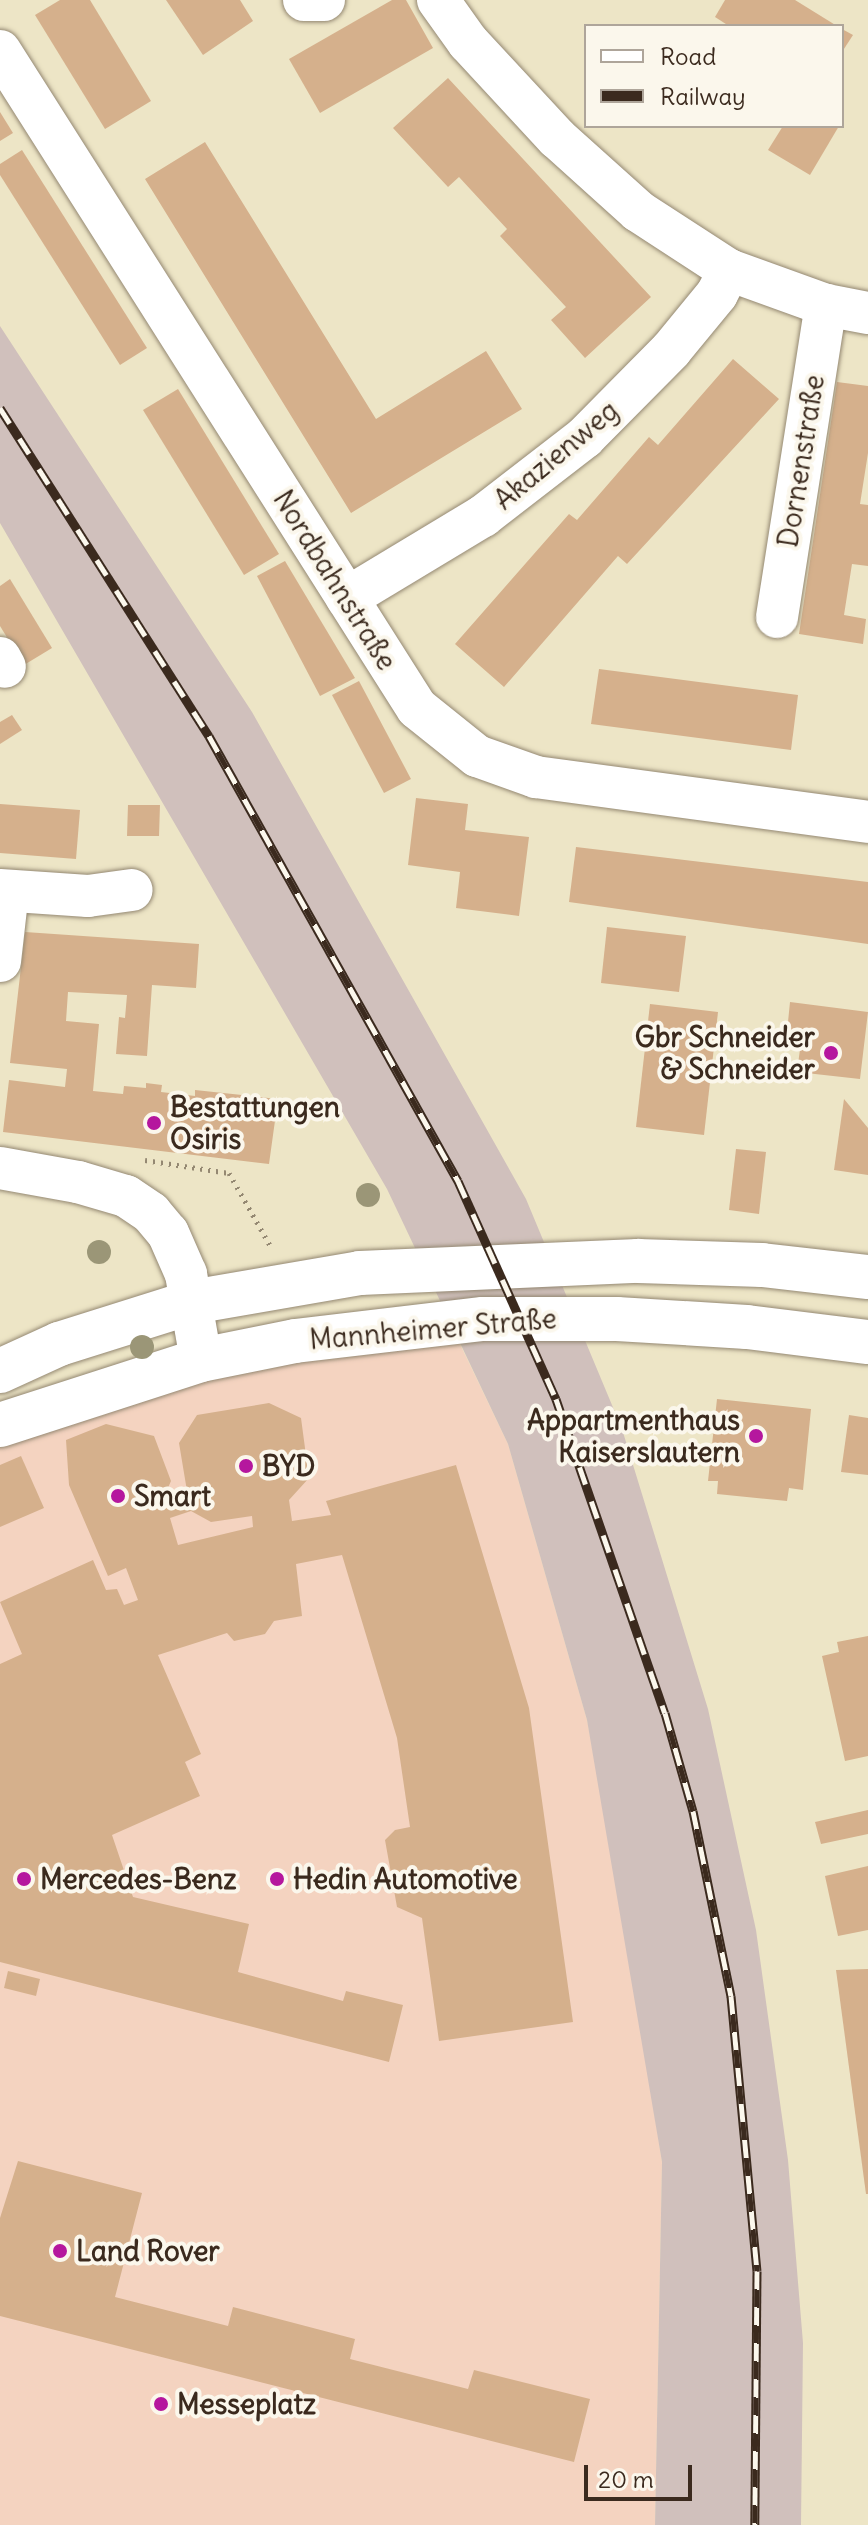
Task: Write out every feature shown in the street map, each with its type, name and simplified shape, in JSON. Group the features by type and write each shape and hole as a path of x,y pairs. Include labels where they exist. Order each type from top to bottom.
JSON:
{"main road":[{"name":"Mannheimer Straße","path":"0,1371 59,1344 192,1302 360,1273 540,1262 762,1265 868,1277"},
{"name":"Mannheimer Straße","path":"0,1425 201,1360 295,1341 483,1319 631,1320 868,1342"}],"street":[{"path":"304,0 324,0"},
{"path":"438,0 468,42 557,138 638,211 729,270 826,305 868,313"},
{"name":"Nordbahnstraße","path":"0,51 417,708 477,756 536,777 868,822"},
{"name":"Akazienweg","path":"347,598 483,516 584,438 671,350 717,294 729,270"},
{"name":"Dornenstraße","path":"777,617 826,305"},
{"path":"0,961 4,891 88,896 132,890"},
{"path":"0,1168 78,1182 126,1196 151,1213 179,1255 192,1302 201,1360"}],"path":[{"path":"133,1158 229,1173 277,1258"}],"shaded area":[{"path":"0,326 252,712 526,1199 622,1429 708,1709 756,1930 788,2160 803,2343 801,2525 655,2525 662,2162 587,1720 508,1444 387,1189 0,523"},
{"path":"457,1338 508,1444 587,1720 625,1924 662,2162 655,2525 0,2525 0,1439 270,1362"}],"building":[{"path":"60,0 90,0 151,101 105,129 35,15"},
{"path":"166,0 240,0 253,21 203,55"},
{"path":"392,0 406,0 433,48 320,113 289,59"},
{"path":"725,0 795,0 834,24 726,24 715,17"},
{"path":"844,30 853,35 844,49"},
{"path":"448,78 651,297 585,358 551,320 566,307 500,236 507,229 459,177 448,187 393,128"},
{"path":"0,112 13,133 0,141"},
{"path":"782,128 838,128 810,175 768,150"},
{"path":"205,142 376,419 486,351 522,409 351,513 145,179"},
{"path":"22,150 147,348 120,365 0,175 0,164"},
{"path":"733,359 779,399 627,564 618,556 504,687 455,644 569,514 577,520 649,437 658,445"},
{"path":"837,382 868,386 868,453 860,504 868,505 868,566 852,564 844,615 866,619 863,644 799,634"},
{"path":"178,389 279,554 244,575 143,410"},
{"path":"285,561 355,678 320,696 257,576"},
{"path":"10,579 52,648 24,665 0,626 0,586"},
{"path":"599,669 798,695 791,750 591,724"},
{"path":"359,681 411,779 384,793 332,695"},
{"path":"12,715 22,730 0,744 0,722"},
{"path":"416,798 468,804 465,830 529,837 519,916 456,908 460,872 408,865"},
{"path":"0,804 80,810 76,859 0,853"},
{"path":"128,805 160,805 159,836 127,836"},
{"path":"576,847 868,882 868,944 569,902"},
{"path":"607,927 686,936 679,992 601,983"},
{"path":"25,932 199,944 196,988 152,985 147,1056 116,1054 119,1017 125,1018 127,995 68,992 66,1021 99,1024 93,1091 123,1094 124,1086 146,1088 146,1083 162,1085 161,1092 195,1096 195,1090 278,1099 269,1164 3,1132 9,1080 65,1087 67,1069 10,1063"},
{"name":"Gbr Schneider & Schneider","path":"790,1002 868,1012 860,1079 797,1072 802,1034 787,1032"},
{"path":"650,1004 718,1012 704,1135 636,1127"},
{"path":"844,1099 868,1128 868,1175 834,1170"},
{"path":"736,1149 766,1152 759,1214 729,1210"},
{"path":"717,1399 811,1409 803,1490 789,1488 787,1501 717,1494 718,1481 708,1481"},
{"path":"269,1403 301,1418 309,1478 289,1500 292,1521 331,1515 326,1501 456,1465 529,1708 573,2022 439,2041 422,1918 397,1907 385,1840 395,1830 410,1827 397,1738 342,1555 296,1564 302,1616 274,1621 265,1634 234,1641 227,1633 158,1655 201,1754 185,1762 200,1796 112,1835 133,1897 249,1924 238,1972 343,2001 346,1991 403,2005 389,2062 0,1962 0,1664 22,1654 0,1602 93,1560 106,1590 117,1589 124,1605 138,1600 126,1568 108,1576 69,1485 66,1440 106,1424 154,1436 171,1481 163,1499 187,1491 179,1443 197,1415","holes":["191,1511 211,1522 252,1516 253,1527 178,1545 170,1518"]},
{"path":"849,1415 868,1418 868,1475 841,1472"},
{"path":"21,1456 44,1508 0,1527 0,1465"},
{"path":"868,1636 868,1756 845,1761 822,1656 839,1652 837,1642"},
{"path":"868,1810 868,1834 821,1844 815,1822"},
{"path":"868,1866 868,1930 838,1936 825,1876"},
{"path":"868,1969 868,2194 866,2194 836,1970"},
{"path":"8,1971 40,1979 36,1996 4,1988"},
{"path":"18,2161 142,2193 115,2297 228,2326 233,2307 355,2339 350,2359 468,2389 474,2370 590,2399 574,2462 0,2316 0,2218"}],"railway":[{"path":"0,408 209,736 458,1181 556,1399 665,1713 693,1811 731,1996 757,2271 755,2525"}],"place":[{"name":"Gbr Schneider & Schneider","path":"831,1053"},
{"name":"Bestattungen Osiris","path":"154,1123"},
{"name":"Appartmenthaus Kaiserslautern","path":"756,1436"},
{"name":"BYD","path":"246,1466"},
{"name":"Smart","path":"118,1496"},
{"name":"Mercedes-Benz","path":"24,1879"},
{"name":"Hedin Automotive","path":"277,1879"},
{"name":"Land Rover","path":"60,2251"},
{"name":"Messeplatz","path":"161,2404"}]}
